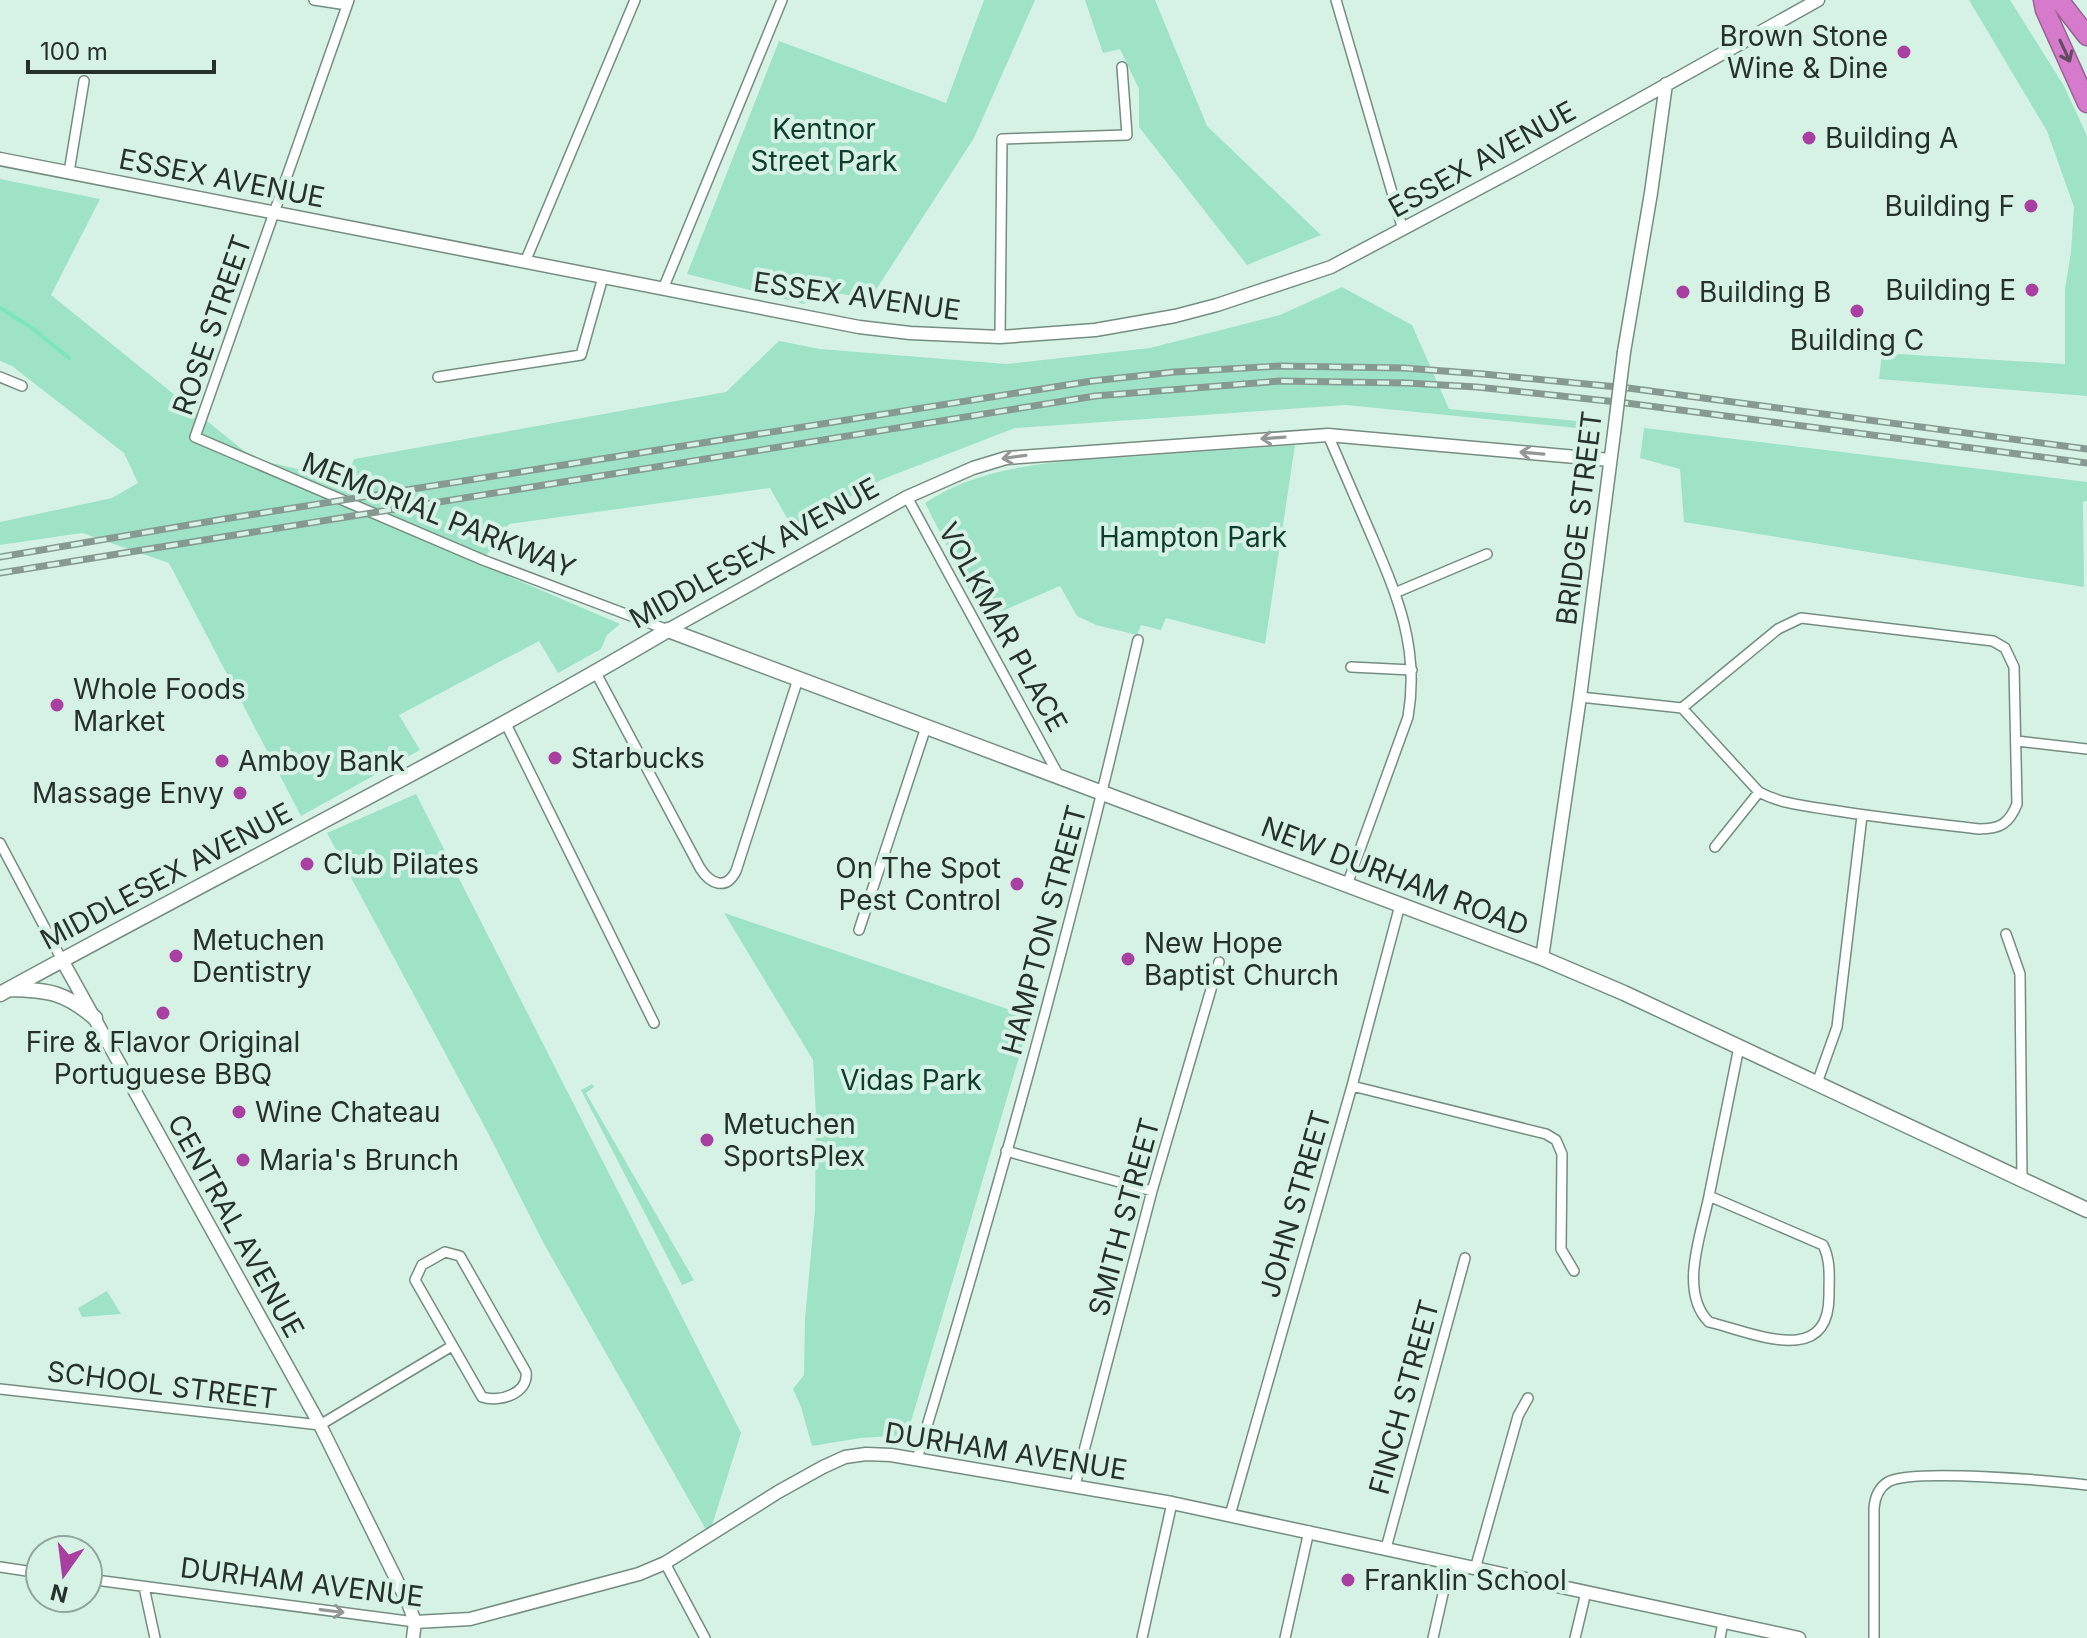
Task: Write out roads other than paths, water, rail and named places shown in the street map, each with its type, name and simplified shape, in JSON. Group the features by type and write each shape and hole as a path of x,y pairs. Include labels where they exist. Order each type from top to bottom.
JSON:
{"highway":[{"path":"2043,0 2087,103"},
{"path":"2059,0 2087,36"}],"main road":[{"name":"MIDDLESEX AVENUE","path":"4,991 506,724 668,630"},
{"name":"NEW DURHAM ROAD","path":"668,630 1542,958 2087,1210"},
{"path":"4,991 57,993 78,1003 95,1018"}],"street":[{"path":"314,0 348,2"},
{"path":"525,262 635,0"},
{"path":"663,289 782,0"},
{"path":"1336,0 1403,230"},
{"name":"ESSEX AVENUE","path":"0,159 859,327 1000,337 1095,330 1217,305 1331,267 1818,0"},
{"name":"ROSE STREET","path":"195,437 348,2"},
{"path":"1000,337 1002,139 1127,135 1122,67"},
{"path":"69,172 84,81"},
{"name":"BRIDGE STREET","path":"1542,958 1580,697 1624,352 1666,84"},
{"path":"438,377 581,355 603,277"},
{"path":"0,377 22,386"},
{"path":"1328,435 1397,592 1409,639 1413,689 1408,717 1347,885"},
{"name":"MIDDLESEX AVENUE","path":"668,630 907,497 973,468 1006,458 1328,435 1610,460"},
{"name":"MEMORIAL PARKWAY","path":"195,437 483,560 668,630"},
{"name":"VOLKMAR PLACE","path":"907,497 1060,778"},
{"path":"1397,592 1487,554"},
{"path":"1580,697 1682,708 1759,792 1771,799 1862,816 1979,829 1997,829 2011,819 2017,804 2014,667 2005,648 1993,641 1801,618 1778,629 1682,708"},
{"name":"HAMPTON STREET","path":"917,1459 1006,1151 1103,794 1138,640"},
{"path":"1351,667 1412,670"},
{"path":"596,673 700,868 713,883 721,884 731,880 736,871 798,679"},
{"path":"506,724 654,1023"},
{"path":"859,930 926,727"},
{"path":"2017,741 2087,749"},
{"path":"1715,847 1759,792"},
{"path":"1817,1083 1837,1027 1862,816"},
{"name":"CENTRAL AVENUE","path":"0,843 320,1425 415,1622"},
{"name":"JOHN STREET","path":"1230,1515 1400,905"},
{"path":"2006,934 2020,974 2022,1179"},
{"name":"SMITH STREET","path":"1075,1485 1152,1191 1219,962"},
{"path":"1709,1196 1823,1245 1829,1256 1829,1315 1813,1336 1785,1341 1709,1322 1704,1317 1694,1289 1695,1264 1739,1047"},
{"path":"1352,1086 1499,1121 1546,1134 1556,1140 1562,1154 1561,1249 1574,1271"},
{"path":"1006,1151 1152,1191"},
{"path":"445,1252 460,1256 526,1372 524,1388 500,1399 482,1397 452,1346 415,1280 422,1265 445,1252"},
{"name":"FINCH STREET","path":"1386,1548 1465,1258"},
{"path":"320,1425 452,1346"},
{"name":"SCHOOL STREET","path":"0,1389 320,1425"},
{"path":"1475,1569 1518,1416 1528,1398"},
{"name":"DURHAM AVENUE","path":"104,1581 415,1622 470,1619 639,1574 665,1563 778,1492 845,1457 866,1454 917,1459 1172,1503 1799,1638"},
{"path":"1874,1638 1874,1508 1877,1492 1887,1482 1910,1476 2011,1478 2087,1485"},
{"path":"1142,1638 1172,1503"},
{"path":"1285,1638 1309,1531"},
{"path":"665,1563 705,1638"},
{"path":"1433,1638 1450,1563"},
{"path":"0,1567 24,1571"},
{"path":"144,1587 155,1638"},
{"path":"1575,1638 1586,1592"},
{"path":"413,1638 415,1622"},
{"path":"1720,1638 1723,1622"}],"waterway":[{"path":"0,308 29,326 69,358"}],"railway":[{"path":"0,557 1092,381 1174,372 1280,366 1404,368 1628,388 2087,449"},
{"path":"0,573 1095,396 1280,381 1477,387 1626,403 2087,463"}],"place":[{"name":"Brown Stone Wine & Dine","path":"1904,52"},
{"name":"Building A","path":"1809,138"},
{"name":"Building F","path":"2031,206"},
{"name":"Building E","path":"2032,290"},
{"name":"Building B","path":"1683,292"},
{"name":"Building C","path":"1857,311"},
{"name":"Whole Foods Market","path":"57,705"},
{"name":"Starbucks","path":"555,758"},
{"name":"Amboy Bank","path":"222,761"},
{"name":"Massage Envy","path":"240,793"},
{"name":"Club Pilates","path":"307,864"},
{"name":"On The Spot Pest Control","path":"1017,884"},
{"name":"Metuchen Dentistry","path":"176,956"},
{"name":"New Hope Baptist Church","path":"1128,959"},
{"name":"Fire & Flavor Original Portuguese BBQ","path":"163,1013"},
{"name":"Wine Chateau","path":"239,1112"},
{"name":"Metuchen SportsPlex","path":"707,1140"},
{"name":"Maria's Brunch","path":"243,1160"},
{"name":"Franklin School","path":"1348,1580"}],"park label":[{"name":"Kentnor Street Park","path":"824,145"},
{"name":"Hampton Park","path":"1193,537"},
{"name":"Vidas Park","path":"911,1080"}]}
